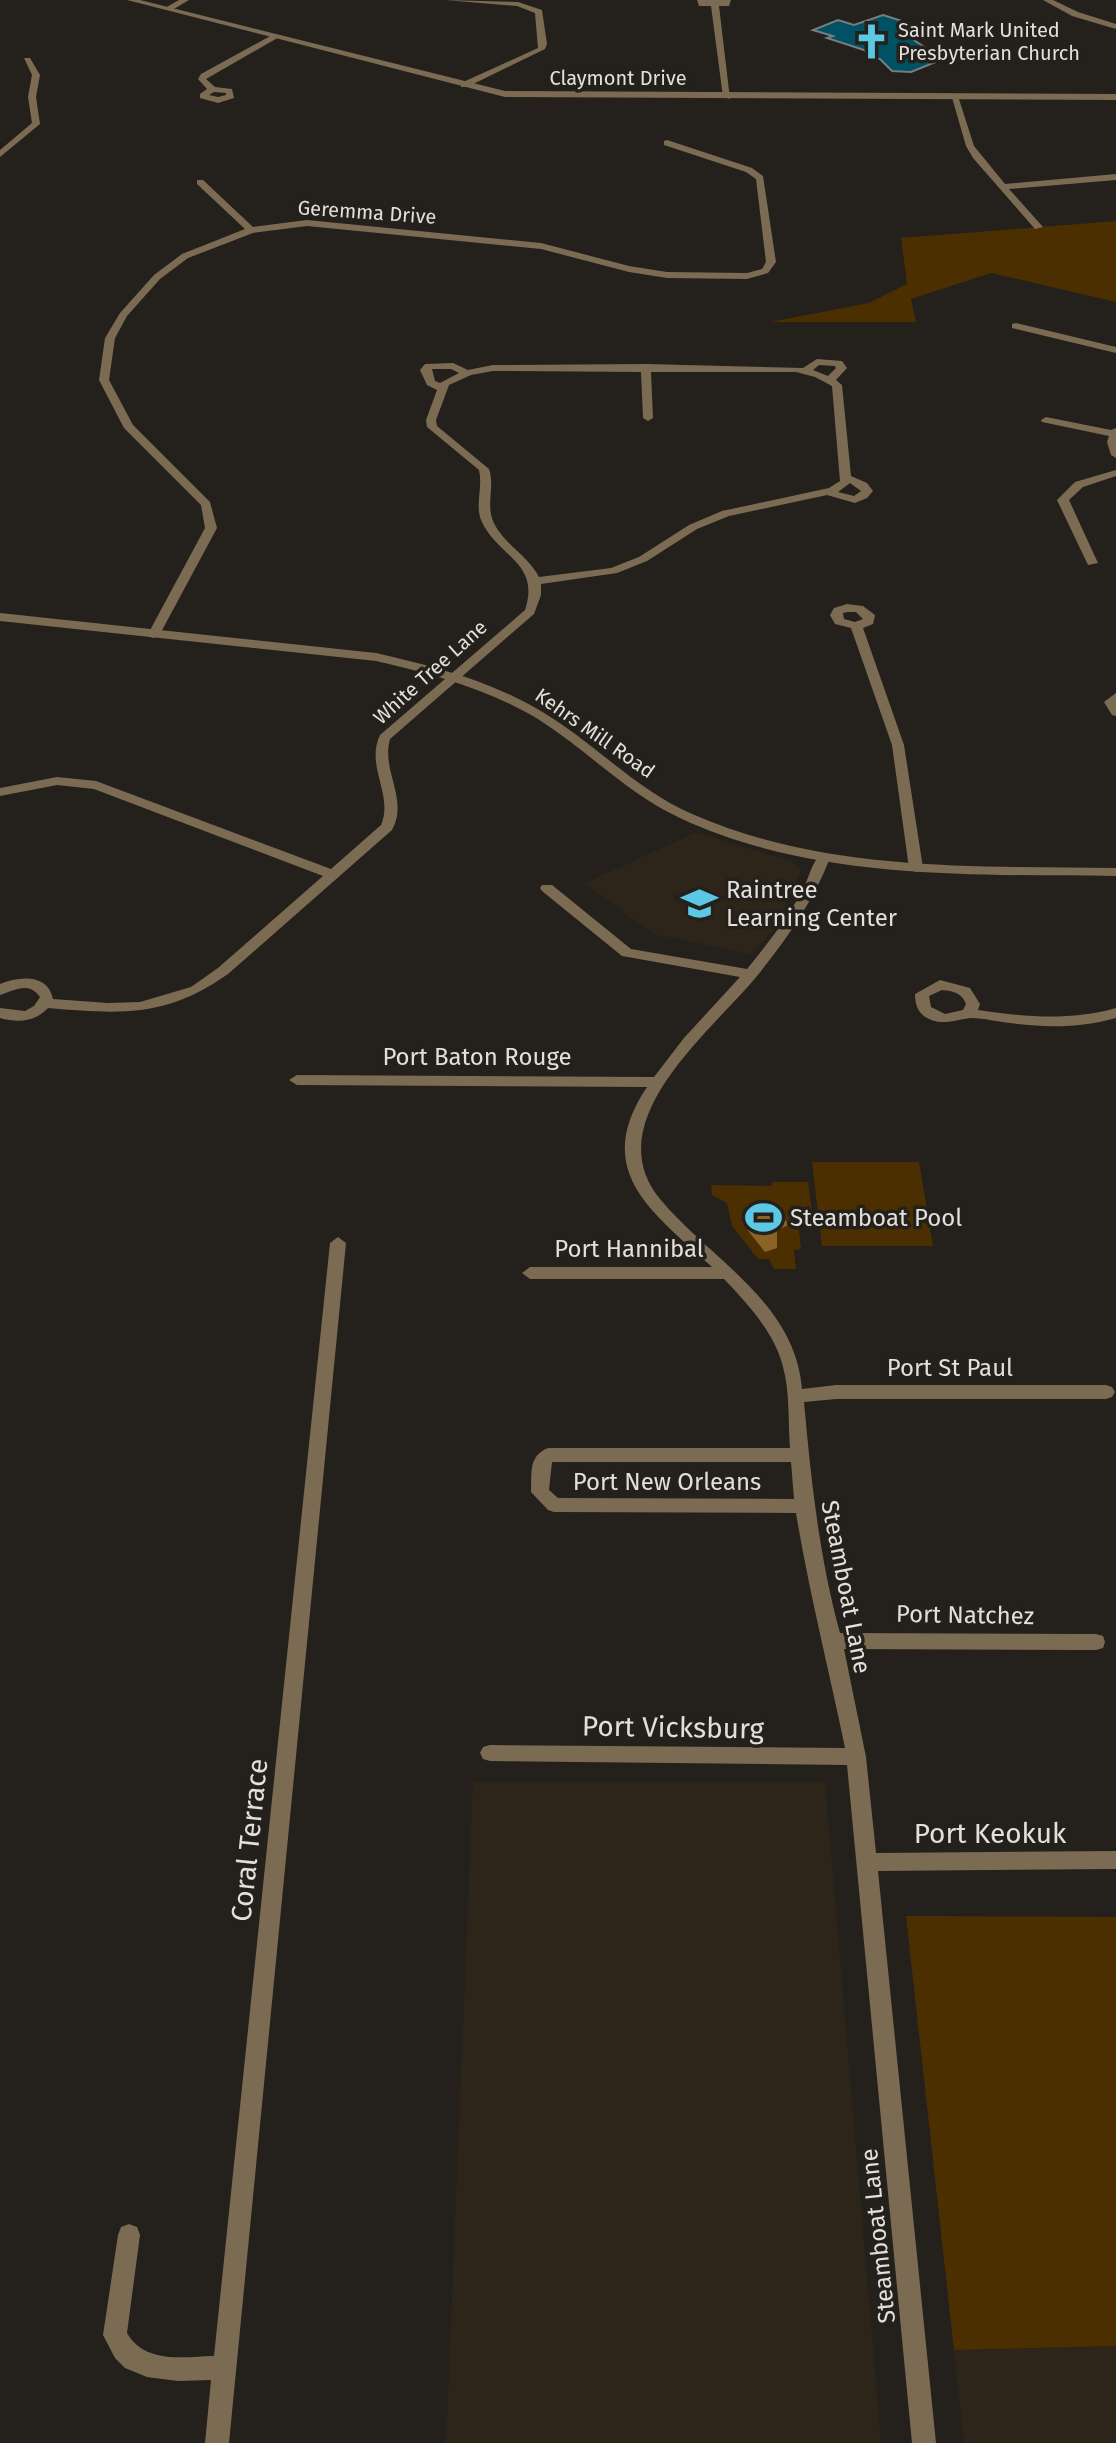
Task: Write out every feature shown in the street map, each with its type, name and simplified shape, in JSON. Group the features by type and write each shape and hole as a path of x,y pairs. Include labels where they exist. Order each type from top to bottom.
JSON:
{"street":[{"name":"Claymont Drive","path":"131,0 464,85 533,96 1116,97"},
{"path":"169,8 185,0"},
{"path":"449,0 515,4 536,10 543,44 541,49 464,85"},
{"path":"701,0 702,4 715,6 726,4 727,0"},
{"path":"1047,0 1075,14 1116,27"},
{"path":"715,6 727,97"},
{"path":"212,89 202,79 208,72 277,36"},
{"path":"0,154 36,124 32,97 36,75 27,60"},
{"path":"954,96 970,146 1001,187 1038,227"},
{"name":"Geremma Drive","path":"154,634 211,528 206,504 128,426 109,396 104,380 110,338 123,315 144,290 171,266 203,248 251,230 317,224 541,246 629,269 667,275 747,276 765,271 771,262 760,178 749,170 667,143"},
{"path":"1001,187 1116,177"},
{"path":"200,182 251,230"},
{"path":"1016,326 1116,350"},
{"path":"441,388 427,377 425,370 429,366 453,366 466,373"},
{"path":"646,367 648,418"},
{"path":"646,367 819,375 839,390 845,482 829,492 726,513 693,527 643,559 613,571 535,581 525,563 499,539 486,518 483,505 487,477 484,469 432,427 431,420 441,388 466,373 493,368 646,367"},
{"path":"1046,420 1115,433 1112,442 1116,455"},
{"path":"1092,563 1063,500 1067,493 1083,482 1116,473"},
{"path":"829,492 840,498 860,499 865,495 867,491 863,485 846,478"},
{"name":"White Tree Lane","path":"0,1013 10,1017 27,1016 45,1003 125,1008 183,996 223,971 378,837 392,820 394,810 379,757 384,738 530,611 536,600 535,581"},
{"name":"Kehrs Mill Road","path":"0,617 376,657 452,677 526,707 626,781 686,816 753,841 823,858 916,868 1116,872"},
{"path":"856,626 898,745 916,868"},
{"path":"1116,697 1110,702 1116,712"},
{"path":"0,792 57,781 96,785 333,875"},
{"name":"Steamboat Lane","path":"823,858 802,907 750,974 657,1082 632,1134 631,1160 636,1174 669,1219 757,1304 785,1346 792,1367 804,1506 817,1582 833,1641 856,1757 924,2443"},
{"path":"547,888 627,953 750,974"},
{"path":"0,990 16,983 34,984 46,992 45,1003"},
{"path":"969,1013 1012,1020 1094,1019 1116,1013"},
{"name":"Port Baton Rouge","path":"297,1080 657,1082"},
{"name":"Coral Terrace","path":"217,2443 338,1243"},
{"name":"Port Hannibal","path":"530,1273 728,1273"},
{"name":"Port St Paul","path":"794,1396 836,1392 1106,1392"},
{"name":"Port New Orleans","path":"800,1455 548,1455 541,1461 540,1492 554,1505 804,1506"},
{"name":"Port Natchez","path":"833,1641 1096,1642"},
{"name":"Port Vicksburg","path":"490,1753 856,1757"},
{"name":"Port Keokuk","path":"865,1862 1116,1860"},
{"path":"129,2235 115,2335 119,2345 130,2359 143,2365 159,2368 225,2368"}],"shaded area":[{"path":"1116,221 1116,302 991,273 911,299 916,322 770,322 869,303 907,284 901,238"},
{"name":"Raintree Learning Center","path":"697,832 789,861 799,867 800,872 776,927 752,954 653,934 585,883"},
{"path":"812,1162 919,1162 933,1246 822,1246"},
{"name":"Steamboat Pool","path":"772,1182 808,1182 812,1210 797,1211 801,1249 794,1250 796,1269 774,1269 769,1259 758,1259 732,1226 727,1203 712,1195 711,1185 772,1186"},
{"path":"771,1201 789,1225 777,1230 777,1248 765,1252 742,1223 758,1217 758,1206"},
{"path":"473,1782 825,1782 881,2443 446,2443"},
{"path":"906,1916 1116,1917 1116,2346 954,2350"},
{"path":"1116,2346 1116,2443 964,2443 954,2350"}],"building":[{"name":"Saint Mark United Presbyterian Church","path":"883,15 924,28 906,35 943,59 911,72 892,71 864,50 813,30 838,20 854,25"}],"place":[{"name":"Saint Mark United Presbyterian Church","path":"872,42"},
{"name":"Raintree Learning Center","path":"700,904"},
{"name":"Steamboat Pool","path":"764,1218"}]}
